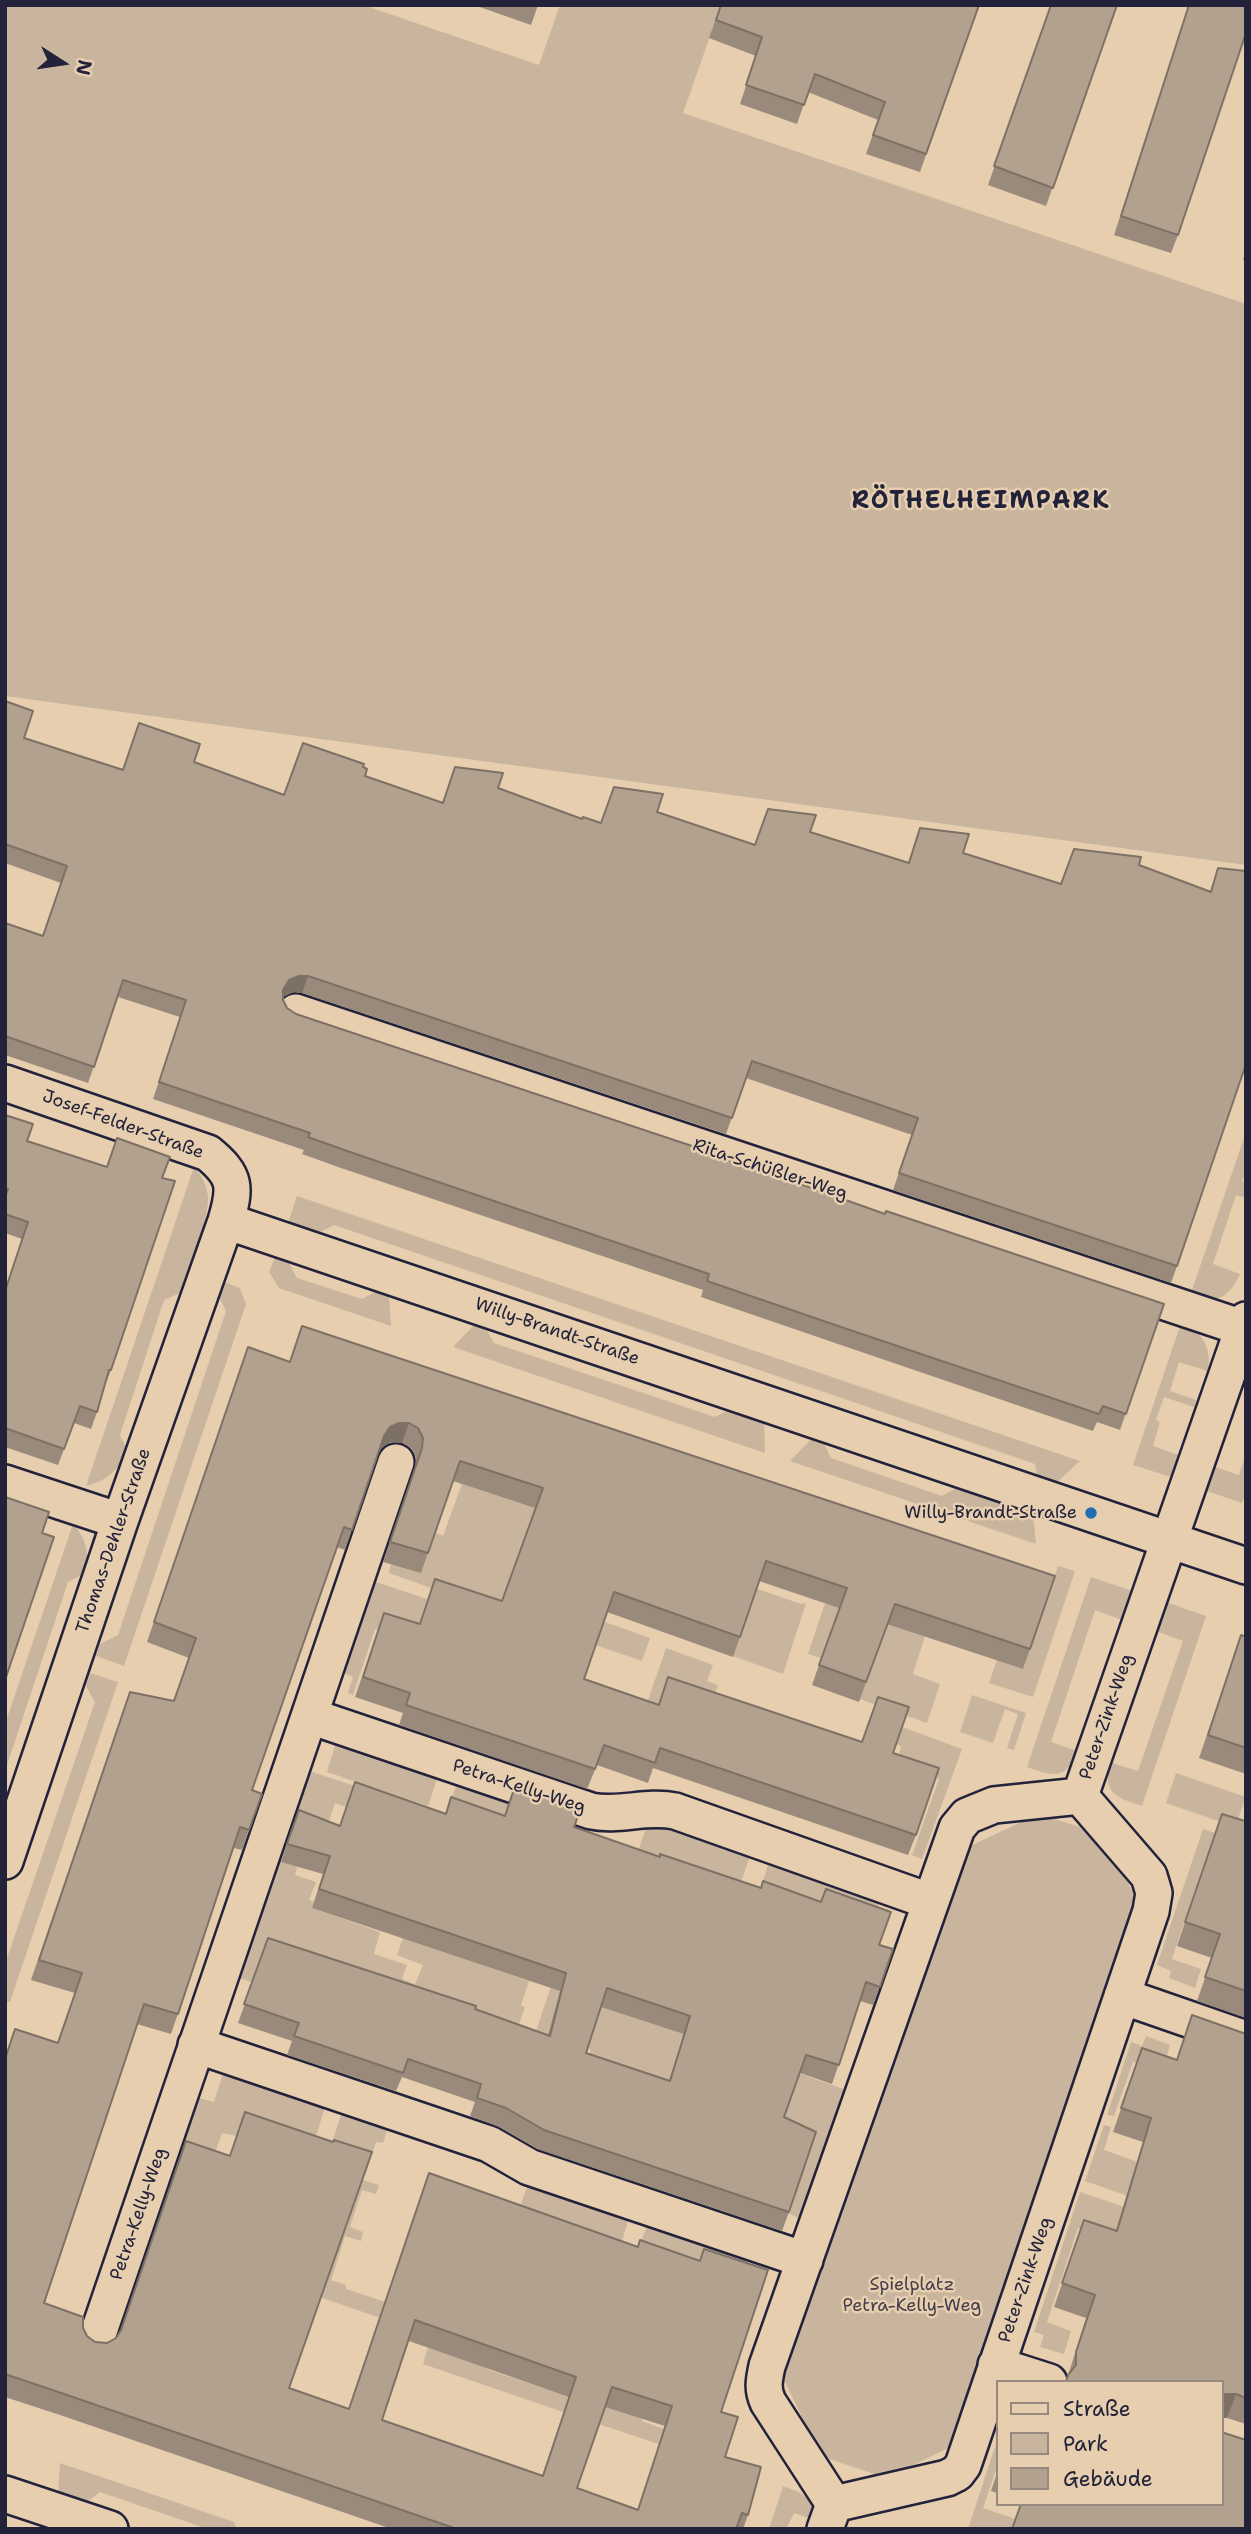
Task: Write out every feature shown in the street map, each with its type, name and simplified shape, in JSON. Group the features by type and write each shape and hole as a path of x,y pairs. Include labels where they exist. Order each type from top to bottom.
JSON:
{"street":[{"name":"Rita-Schüßler-Weg","path":"296,1012 1245,1324 1170,1539"},
{"name":"Josef-Felder-Straße","path":"5,1083 208,1153 222,1164 230,1175 233,1187 226,1221"},
{"name":"Thomas-Dehler-Straße","path":"6,1856 226,1221"},
{"name":"Willy-Brandt-Straße","path":"226,1221 1246,1566"},
{"name":"Petra-Kelly-Weg","path":"95,2343 396,1462"},
{"path":"5,1483 120,1521"},
{"name":"Peter-Zink-Weg","path":"830,2516 947,2478 957,2473 963,2465 1151,1911 1154,1893 1149,1876 1080,1796 1170,1539"},
{"name":"Petra-Kelly-Weg","path":"310,1716 591,1811 675,1811 929,1901"},
{"path":"830,2516 764,2392 766,2366 957,1828 967,1816 994,1805 1080,1796"},
{"path":"1122,1996 1246,2039"},
{"path":"196,2045 489,2144 529,2167 805,2260"},
{"name":"Peter-Zink-Weg","path":"996,2365 1043,2380"},
{"path":"5,2494 110,2529"}],"green space":[{"path":"5,5 363,5 539,65 560,5 721,5 683,113 1246,304 1246,865 5,696"},
{"path":"1246,1132 1246,1171 1242,1181 1246,1182 1246,1198 1236,1195 1213,1264 1240,1274 1231,1290 1220,1297 1189,1299"},
{"path":"194,1167 204,1181 208,1197 197,1245 180,1293 164,1300 120,1435 127,1450 124,1457 111,1474 86,1486"},
{"path":"297,1196 1080,1461 1056,1483 1038,1478 1035,1464 334,1225 318,1233 288,1223"},
{"path":"275,1257 288,1261 297,1278 362,1299 377,1291 389,1295 391,1326 279,1288 269,1272"},
{"path":"224,1282 240,1288 246,1304 124,1666 96,1656 100,1644 118,1635 226,1311 218,1295"},
{"path":"1181,1323 1200,1336 1207,1348 1209,1363 1208,1371 1179,1362 1170,1391 1196,1400 1194,1407 1164,1397 1156,1420 1160,1422 1153,1446 1181,1456 1174,1478 1133,1465"},
{"path":"475,1324 485,1327 494,1343 715,1417 729,1410 764,1422 765,1453 453,1347"},
{"path":"812,1438 823,1442 831,1458 942,1496 958,1487 1033,1513 1036,1544 790,1461"},
{"path":"1246,1454 1246,1493 1242,1503 1201,1489 1209,1465 1239,1475"},
{"path":"462,1484 582,1523 570,1559 523,1543 509,1580 557,1597 546,1629 389,1573 394,1553 434,1532 443,1536"},
{"path":"73,1524 86,1548 86,1568 84,1574 68,1582 5,1771 5,1724"},
{"path":"1058,1566 1075,1571 1033,1697 989,1683 997,1660 1023,1669"},
{"path":"1091,1577 1135,1592 1125,1621 1095,1610 1051,1742 1077,1751 1073,1761 1063,1772 1044,1773 1027,1767"},
{"path":"373,1581 427,1599 422,1615 433,1619 431,1627 389,1614 383,1631 375,1629 353,1695 348,1693 353,1677 343,1673"},
{"path":"752,1587 801,1604 806,1603 783,1674 733,1656"},
{"path":"1163,1601 1206,1616 1142,1806 1118,1797 1108,1781 1112,1763 1138,1771 1183,1641 1153,1630"},
{"path":"825,1603 925,1636 913,1674 940,1684 927,1723 860,1699 873,1661 826,1644 821,1658 808,1654"},
{"path":"568,1609 650,1638 642,1661 560,1633"},
{"path":"666,1648 713,1665 707,1681 718,1685 714,1698 634,1777 623,1773"},
{"path":"90,1673 118,1682 10,2002 5,2001 5,1964 95,1702 86,1686"},
{"path":"972,1695 1026,1713 1014,1750 1007,1748 1018,1714 1005,1709 993,1743 960,1732"},
{"path":"902,1727 962,1749 922,1859 912,1855 939,1779 898,1759 901,1746 896,1744"},
{"path":"337,1739 439,1773 428,1806 327,1772"},
{"path":"309,1771 410,1804 349,1800 346,1807 335,1803 317,1855 302,1850 295,1875 316,1882 309,1900 314,1902 312,1908 380,1932 374,1954 407,1965 402,1979 415,1984 423,1965 397,1955 457,1783 575,1823 506,1811 457,1956 529,1981 521,2005 525,2007 489,2110 261,1957 252,1982 239,1978 279,1861 286,1863 297,1830 290,1827"},
{"path":"1176,1773 1246,1797 1235,1827 1166,1803"},
{"name":"Spielplatz Petra-Kelly-Weg","path":"1038,1814 1106,1835 1142,1913 963,2441 886,2478 821,2456 783,2378 964,1849"},
{"path":"648,1822 750,1856 739,1888 637,1855"},
{"path":"1203,1829 1246,1843 1202,1869 1172,1959 1201,1969 1195,1988 1169,1978 1171,1971 1157,1965"},
{"path":"768,1865 879,1903 872,1925 767,2062 846,2090 801,2219 790,2214 809,2150 678,2083 644,2072 587,2061 591,2050 548,2036 511,2106 551,1986 608,2009 674,2030 757,1900"},
{"path":"1146,2036 1170,2045 1162,2071 1133,2062 1114,2116 1107,2115 1131,2042 1142,2046"},
{"path":"224,2070 326,2104 311,2152 239,2128 236,2136 222,2133 206,2178 172,2213 158,2208 170,2172 184,2178 188,2165 174,2160 196,2097 214,2102"},
{"path":"343,2109 474,2157 387,2130 383,2143 376,2142 363,2180 379,2185 376,2194 362,2190 350,2227 363,2232 361,2241 345,2236 331,2280 346,2285 346,2289 410,2310 415,2330 285,2285"},
{"path":"1104,2125 1111,2127 1104,2150 1152,2167 1246,2237 1085,2181"},
{"path":"529,2181 630,2215 620,2247 488,2361 486,2369 552,2391 584,2376 572,2415 423,2364 428,2347 518,2213"},
{"path":"1080,2192 1246,2248 1215,2275 1078,2228 1047,2322 1071,2331 1064,2354 1040,2347 1044,2335 1034,2332"},
{"path":"648,2222 747,2256 740,2278 642,2421 726,2452 721,2465 581,2418"},
{"path":"996,2444 996,2470 983,2508 1045,2529 968,2529"},
{"path":"60,2463 234,2522 237,2529 208,2529 100,2492 87,2502 58,2491"},
{"path":"783,2486 810,2501 815,2520 794,2513 786,2529 769,2529"}],"building":[{"path":"721,5 979,5 926,154 873,135 885,102 815,74 804,105 746,85 762,37 716,20"},
{"path":"1051,5 1117,5 1053,188 994,166"},
{"path":"1189,5 1246,5 1246,33 1178,235 1121,216"},
{"path":"5,701 33,711 24,738 123,770 139,723 200,744 194,762 284,795 303,743 364,764 363,767 367,769 365,776 443,803 455,767 503,773 498,788 582,819 583,817 601,823 614,787 663,794 657,812 755,845 768,809 816,815 810,832 909,863 920,828 969,834 963,853 1061,884 1074,849 1141,857 1139,865 1211,892 1218,868 1246,871 1246,1064 1177,1266 899,1173 918,1118 752,1061 732,1118 308,976 289,980 283,990 283,1000 287,1008 296,1014 719,1155 885,1214 886,1211 1164,1304 1126,1414 1103,1406 1099,1414 707,1281 709,1274 347,1151 308,1137 310,1133 159,1082 186,1000 123,980 94,1067 5,1036 5,923 43,936 67,866 5,844"},
{"path":"5,1115 33,1124 27,1141 107,1167 117,1138 170,1157 162,1178 175,1181 97,1412 80,1406 64,1449 5,1428 5,1291 28,1222 5,1214 8,1189 5,1188"},
{"path":"302,1326 1055,1576 1030,1649 895,1604 866,1682 819,1665 847,1588 766,1561 740,1637 614,1592 584,1679 659,1705 668,1677 862,1742 878,1697 909,1707 893,1753 939,1768 916,1835 660,1748 655,1763 604,1745 595,1769 406,1705 410,1693 363,1677 384,1613 420,1624 435,1579 502,1601 543,1488 460,1461 428,1553 390,1542 423,1438 418,1428 409,1423 390,1427 384,1436 352,1530 344,1527 252,1790 262,1794 249,1830 240,1827 178,2014 144,2004 44,2303 83,2317 83,2328 87,2336 95,2342 107,2343 116,2338 186,2141 230,2156 245,2112 333,2142 334,2140 372,2152 289,2388 349,2409 429,2173 638,2247 640,2240 700,2261 704,2249 768,2270 721,2412 738,2417 725,2457 761,2467 748,2515 742,2513 736,2529 457,2529 5,2374 5,2059 15,2029 58,2043 82,1973 39,1960 130,1692 174,1701 196,1638 154,1622 248,1347 290,1362","holes":["415,2320 576,2377 543,2476 382,2420","612,2387 672,2406 638,2510 577,2488"]},
{"path":"5,1497 49,1512 42,1533 54,1537 5,1680"},
{"path":"1241,1635 1246,1637 1246,1748 1208,1735"},
{"path":"355,1782 446,1814 451,1797 505,1816 515,1786 581,1808 574,1827 660,1857 660,1854 761,1888 763,1881 821,1902 826,1889 891,1912 879,1945 893,1949 880,1987 866,1982 839,2065 806,2055 784,2117 816,2132 789,2212 544,2130 506,2108 477,2098 481,2084 408,2059 403,2073 294,2036 299,2023 244,2004 268,1938 476,2006 475,2009 550,2036 566,1973 319,1889 330,1856 287,1844 299,1810 340,1826","holes":["607,1988 690,2016 670,2081 586,2053"]},
{"path":"1222,1814 1245,1821 1246,1819 1246,1991 1205,1977 1220,1934 1185,1922"},
{"path":"1192,2015 1246,2034 1246,2398 1236,2394 1223,2395 1223,2380 1067,2380 1076,2365 1076,2352 1095,2295 1062,2283 1084,2220 1117,2231 1151,2118 1121,2108 1142,2048 1177,2060"},
{"path":"1223,2433 1246,2440 1246,2529 1012,2529 1020,2506 1223,2506"}],"place":[{"name":"Willy-Brandt-Straße","path":"1091,1513"}],"district":[{"name":"RÖTHELHEIMPARK","path":"981,502"}]}
